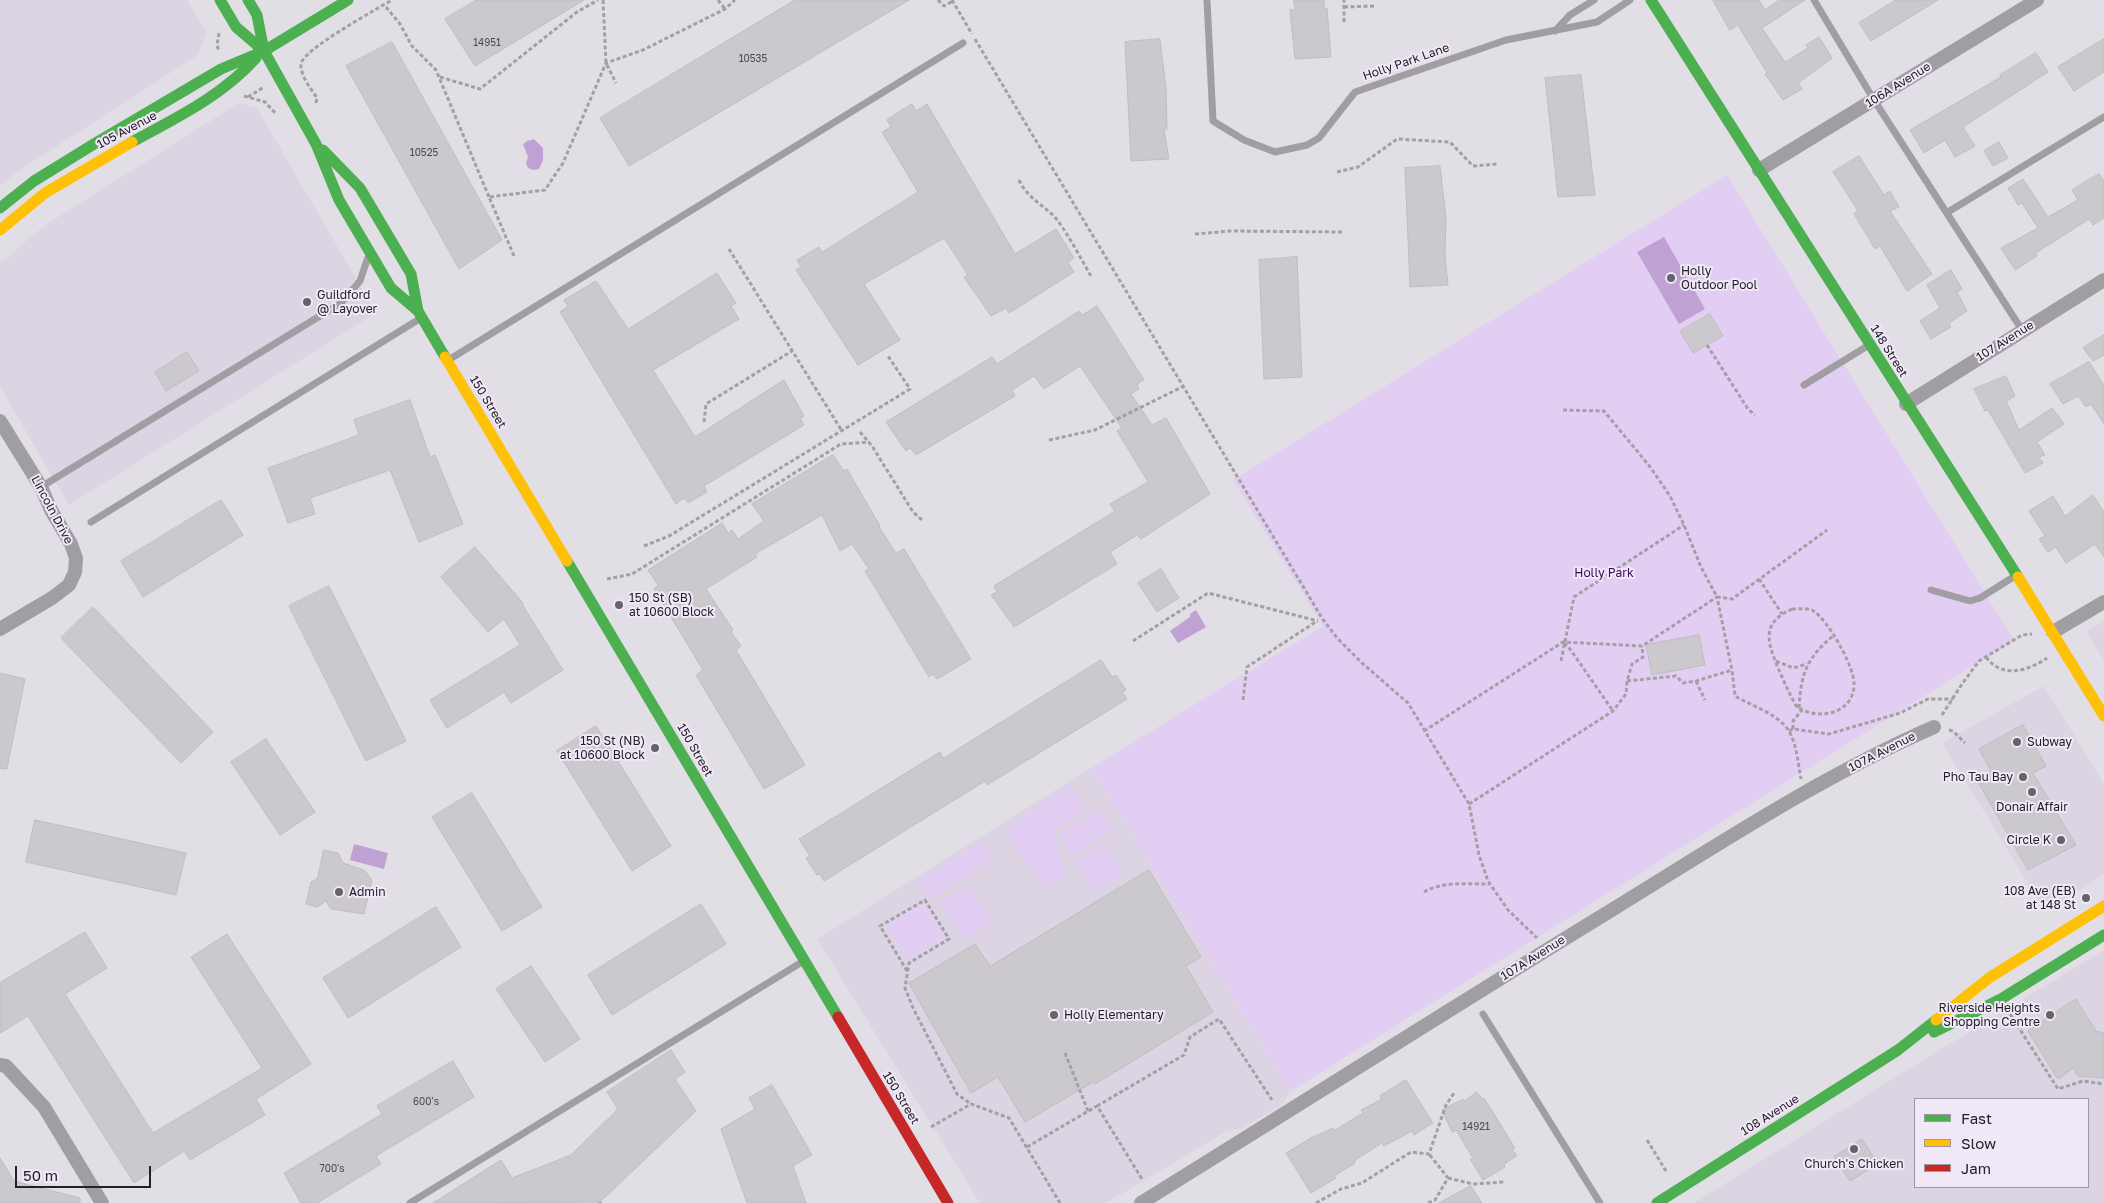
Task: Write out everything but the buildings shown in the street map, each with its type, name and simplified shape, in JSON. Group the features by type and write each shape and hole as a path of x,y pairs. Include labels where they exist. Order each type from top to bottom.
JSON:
{"main road":[{"name":"150 Street","path":"220,0 236,27 264,51"},
{"name":"150 Street","path":"248,0 257,15 264,51 316,144 339,200 391,288 420,314"},
{"name":"105 Avenue","path":"0,208 34,181 94,144 221,69 264,51 348,0"},
{"name":"148 Street","path":"1651,0 2104,716"},
{"name":"105 Avenue","path":"0,230 44,193 166,124 224,88 264,51"},
{"name":"150 Street","path":"316,144 360,188 411,274 420,314 447,361 948,1203"},
{"name":"108 Avenue","path":"1657,1203 1898,1050 1989,978 2104,906"},
{"name":"108 Avenue","path":"1898,1050 2001,999 2104,935"}],"street":[{"name":"106A Avenue","path":"1760,170 2037,0"},
{"name":"107 Avenue","path":"1906,404 2104,280"},
{"name":"Lincoln Drive","path":"0,421 41,487 51,510 72,544 76,558 75,572 69,585 52,598 0,629"},
{"path":"2052,632 2104,602"},
{"name":"107A Avenue","path":"1141,1203 1414,1031 1803,793 1934,727"},
{"path":"0,1065 6,1066 44,1107 102,1203"}],"lane":[{"name":"Holly Park Lane","path":"1207,0 1213,121 1244,140 1275,152 1307,145 1319,138 1355,92 1506,40 1596,22 1630,0"},
{"path":"1555,31 1570,15 1594,0"},
{"path":"1814,0 1874,100 1948,212 2022,330"},
{"path":"447,361 963,43"},
{"path":"1948,212 2104,117"},
{"path":"41,487 341,303 360,281 369,249"},
{"path":"91,522 420,314"},
{"path":"1804,385 1869,344"},
{"path":"1931,590 1970,601 1980,598 2016,575"},
{"path":"410,1203 804,961"},
{"path":"1483,1014 1600,1203"}],"path":[{"path":"300,66 302,59 313,49 392,0"},
{"path":"439,77 480,88 577,12 598,0"},
{"path":"603,0 606,63 616,83"},
{"path":"718,0 724,8"},
{"path":"489,197 545,190 563,163 606,63 643,50 724,8 735,0"},
{"path":"938,0 944,6 953,1 1184,386 1320,619 1362,663 1408,703 1469,804 1479,855 1490,884 1508,910 1538,940"},
{"path":"1344,0 1344,22"},
{"path":"1344,7 1375,6"},
{"path":"386,8 400,24 412,46 436,70 514,256"},
{"path":"247,97 261,88"},
{"path":"1337,172 1358,167 1397,139 1450,142 1473,166 1497,164"},
{"path":"1018,180 1023,189 1054,217 1091,276"},
{"path":"1195,234 1231,232 1344,232"},
{"path":"729,249 842,431"},
{"path":"1707,345 1748,409 1755,415"},
{"path":"704,422 706,404 792,351"},
{"path":"644,546 669,536 910,389 888,356"},
{"path":"1049,440 1095,430 1184,386"},
{"path":"1563,410 1604,411 1651,468 1670,496 1701,567 1717,597 1732,670 1735,696 1776,718 1791,730 1829,734 1900,713 1928,699 1953,699"},
{"path":"860,432 869,442 913,512 922,520"},
{"path":"607,579 632,574 841,444 869,442"},
{"path":"1560,661 1574,597 1684,525"},
{"path":"1424,731 1563,642 1642,646 1717,597 1732,599 1827,530"},
{"path":"1759,579 1782,614"},
{"path":"1133,641 1208,593 1320,619"},
{"path":"1792,609 1812,610 1834,634 1853,673 1854,684 1852,694 1844,707 1834,713 1816,715 1800,709 1792,699 1768,641 1774,622 1782,614 1792,609"},
{"path":"1244,700 1247,667 1320,619"},
{"path":"1965,743 1953,731 1934,727 1979,661 2022,635 2052,632"},
{"path":"1802,785 1791,730 1793,721 1800,709 1803,672 1822,645 1834,634"},
{"path":"1563,642 1570,649 1613,711"},
{"path":"1469,804 1613,711 1626,694 1627,681 1632,664 1642,657 1642,646"},
{"path":"1986,658 1990,663 2002,670 2017,672 2048,658"},
{"path":"1775,660 1793,668 1808,664"},
{"path":"1627,681 1676,676 1683,683 1732,670"},
{"path":"1696,681 1704,700"},
{"path":"1424,892 1430,888 1453,885 1490,884"},
{"path":"907,971 880,926 925,900 950,939 909,963 905,988 913,1008 957,1094 971,1104 1010,1118 1060,1203"},
{"path":"2001,999 2058,1089 2083,1081 2104,1084"},
{"path":"1027,1148 1184,1054 1190,1037 1219,1020 1272,1100"},
{"path":"1064,1053 1088,1111"},
{"path":"1429,1154 1446,1105 1454,1093"},
{"path":"931,1127 971,1104"},
{"path":"1097,1106 1142,1179"},
{"path":"1647,1140 1666,1171"},
{"path":"1316,1203 1341,1189 1362,1183 1411,1152 1429,1154 1448,1178 1473,1184 1505,1182"},
{"path":"1042,1172 1046,1170"},
{"path":"1428,1203 1435,1200 1448,1178"}],"shaded area":[{"path":"0,0 187,0 206,32 198,55 26,166 0,185"},
{"path":"239,103 257,108 376,313 69,505 0,387 0,261 7,259 30,237 50,222"},
{"path":"534,139 543,148 543,160 539,169 533,170 528,168 526,163 528,157 523,144"},
{"path":"1664,237 1705,309 1679,324 1637,252"},
{"path":"1196,610 1206,627 1178,643 1170,631 1190,617 1190,614"},
{"path":"2104,621 2104,660 2086,632"},
{"path":"2044,686 2104,784 2104,874 2045,911 1942,743"},
{"name":"Holly Elementary","path":"1091,768 1291,1091 1282,1104 1245,1127 1225,1132 1106,1203 980,1203 817,939"},
{"path":"354,844 388,853 384,869 350,860"},
{"name":"Riverside Heights Shopping Centre","path":"2104,950 2104,1203 1694,1203 1889,1081"}],"green space":[{"name":"Holly Park","path":"1727,175 2014,640 1291,1091 1091,768 1323,626 1233,480"},
{"path":"1069,784 1086,809 1053,832 1065,870 1062,879 1050,888 1035,874 1023,858 1006,829"},
{"path":"1101,809 1113,830 1072,855 1059,833"},
{"path":"981,841 992,859 929,900 917,881"},
{"path":"1104,843 1124,874 1095,893 1075,862"},
{"path":"968,886 991,924 963,940 940,903"},
{"path":"925,903 946,939 907,961 886,926"}],"traffic: fast":[{"path":"220,0 236,27 264,51 316,144 339,200 391,288 418,311 445,357"},
{"path":"248,0 257,15 264,51"},
{"path":"0,208 34,181 94,144 221,69 264,51 348,0"},
{"path":"1651,0 2018,577"},
{"path":"132,142 182,115 213,95 243,72 256,58"},
{"path":"323,150 360,188 411,274 418,311"},
{"path":"567,561 838,1017"},
{"path":"1934,1032 2001,999 2104,935"},
{"path":"1657,1203 1898,1050 1936,1020"}],"traffic: slow":[{"path":"0,230 45,193 132,142"},
{"path":"445,357 567,561"},
{"path":"2018,577 2104,716"},
{"path":"1936,1020 1989,978 2104,906"}],"traffic: jam":[{"path":"838,1017 948,1203"}],"place":[{"name":"Holly Outdoor Pool","path":"1671,278"},
{"name":"Guildford @ Layover","path":"307,302"},
{"name":"150 St (SB) at 10600 Block","path":"619,605"},
{"name":"Subway","path":"2017,742"},
{"name":"150 St (NB) at 10600 Block","path":"655,748"},
{"name":"Pho Tau Bay","path":"2023,777"},
{"name":"Donair Affair","path":"2032,792"},
{"name":"Circle K","path":"2061,840"},
{"name":"Admin","path":"339,892"},
{"name":"108 Ave (EB) at 148 St","path":"2086,898"},
{"name":"Holly Elementary","path":"1054,1015"},
{"name":"Riverside Heights Shopping Centre","path":"2050,1015"},
{"name":"Church's Chicken","path":"1854,1149"}]}
